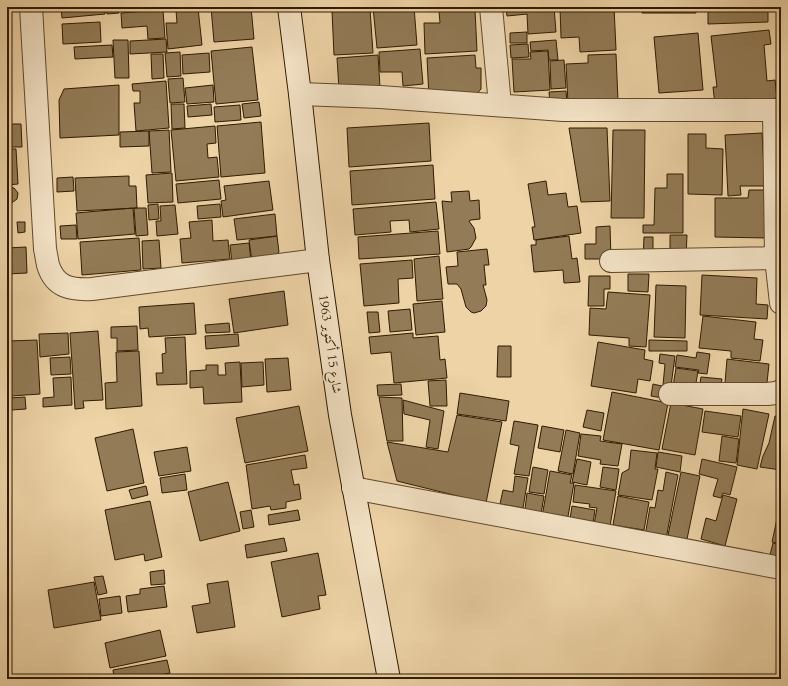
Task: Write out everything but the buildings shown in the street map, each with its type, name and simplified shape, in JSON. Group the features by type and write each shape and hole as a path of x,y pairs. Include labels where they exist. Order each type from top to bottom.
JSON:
{"street":[{"path":"31,7 45,249 48,266 56,280 66,286 79,289 92,289 318,260"},
{"name":"شارع 15 أكتوبر 1963","path":"288,7 300,94 318,260 340,415 389,679"},
{"path":"491,7 500,106"},
{"path":"300,94 380,97 563,110 778,110 776,258 781,303"},
{"path":"611,261 776,258"},
{"path":"670,394 767,394 781,391"},
{"path":"354,488 781,568"}]}
